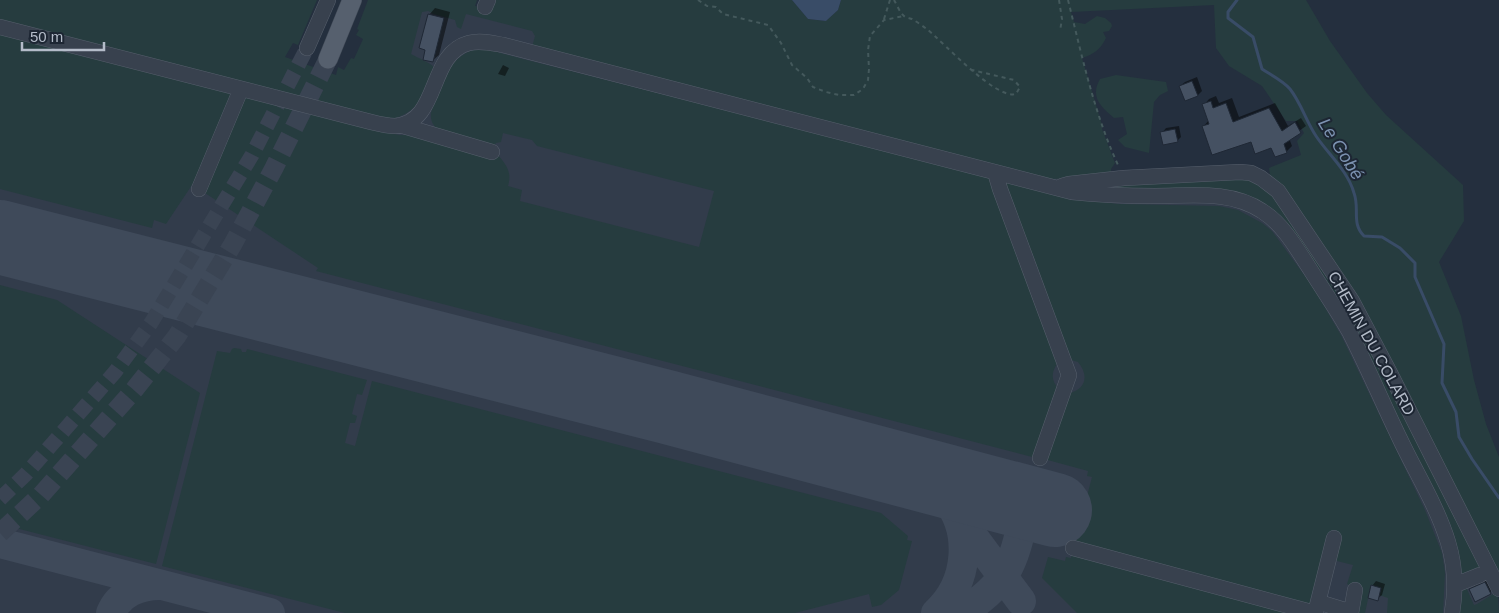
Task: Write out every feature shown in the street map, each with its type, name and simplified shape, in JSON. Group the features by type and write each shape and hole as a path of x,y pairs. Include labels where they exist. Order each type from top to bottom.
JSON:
{"main road":[{"path":"328,59 352,0"}],"street":[{"path":"307,48 328,0"},
{"path":"0,27 391,126 410,122 422,110 449,56 464,45 484,42 503,45 1072,192 1107,196 1224,196 1243,202 1262,211 1276,223 1309,268 1341,318 1361,354 1399,438 1438,516 1448,542 1453,562 1455,586 1452,613"},
{"path":"199,189 241,89"},
{"path":"400,125 492,152"},
{"path":"995,172 1069,375 1040,458"},
{"name":"CHEMIN DU COLARD","path":"1057,188 1069,184 1124,178 1240,172 1251,173 1278,191 1352,301 1499,589"},
{"path":"1316,609 1334,538"},
{"path":"1073,548 1316,609 1351,613 1355,590"},
{"path":"1455,586 1480,575"}],"path":[{"path":"698,0 707,6 716,7 723,14 768,26 782,43 792,65 807,78 812,87 839,95 854,95 859,93 866,85 869,69 869,41 876,28 884,20 890,0"},
{"path":"894,0 904,16 922,25 972,70 993,86 1008,95 1016,94 1020,87 1014,80 972,70"},
{"path":"1059,0 1062,19 1060,31"},
{"path":"1068,0 1087,77 1102,125 1117,163"},
{"path":"884,20 904,16"}],"shaded area":[{"path":"0,0 363,85 396,0 453,0 1111,183 1276,200 1492,593 1498,596 1499,613 0,613"}],"green space":[{"path":"0,0 317,0 298,45 293,43 285,57 336,75 338,67 344,70 351,58 354,59 363,39 356,35 368,0 477,0 475,6 490,10 494,0 792,0 808,19 826,21 838,10 841,0 1306,0 1330,41 1367,93 1386,115 1463,185 1464,221 1439,262 1461,316 1474,380 1486,424 1499,457 1499,578 1400,385 1270,175 1269,168 1301,155 1297,141 1304,133 1297,121 1286,121 1262,86 1229,66 1216,48 1214,5 1071,12 1074,22 1085,24 1097,16 1105,18 1112,26 1109,31 1103,32 1106,38 1099,49 1082,58 1102,129 1115,163 1111,169 1111,176 1050,179 532,47 535,36 532,31 466,14 461,29 457,27 455,20 428,11 422,12 411,54 435,68 424,94 414,107 400,117 389,120 0,21"},
{"path":"0,33 229,93 231,98 195,187 192,185 166,224 154,220 152,228 0,189"},
{"path":"476,49 489,50 989,177 1057,364 1053,377 1054,383 1059,389 1036,458 316,271 318,268 202,191 244,97 361,127 399,135 408,135 498,155 508,169 508,186 522,190 520,201 699,247 714,191 537,146 532,140 503,133 501,142 496,143 493,147 440,132 433,124 431,113 441,83 451,66 458,59"},
{"path":"1116,75 1166,82 1168,91 1160,95 1154,102 1149,153 1125,147 1118,140 1127,134 1123,117 1114,118 1098,101 1096,91 1100,79"},
{"path":"1244,176 1262,182 1329,270 1484,567 1464,575 1461,572 1372,366 1264,206 1113,191 1104,185"},
{"path":"1005,181 1085,200 1119,204 1219,206 1238,210 1262,223 1272,231 1313,287 1342,337 1425,510 1442,553 1445,572 1443,613 1387,613 1388,598 1379,595 1381,588 1371,585 1365,613 1355,613 1349,585 1347,584 1353,565 1333,560 1310,613 1077,613 1042,578 1048,557 1065,561 1066,557 1071,558 1092,477 1087,476 1088,471 1044,459 1070,393 1080,388 1085,376 1078,362 1068,359 1002,184"},
{"path":"0,285 57,300 200,393 156,564 0,524"},
{"path":"234,348 241,349 242,352 246,352 247,349 367,380 362,395 357,394 352,414 357,416 355,423 350,423 345,443 355,446 372,381 881,513 908,536 907,540 912,541 899,590 881,605 872,607 869,594 795,613 345,613 162,566 217,351 230,353"},
{"path":"1466,587 1474,605 1493,594 1498,596 1499,613 1459,613 1461,592"}],"water":[{"path":"792,0 841,0 838,10 826,21 808,19"}],"building":[{"path":"428,14 444,18 433,62 423,60 425,50 419,48"},
{"path":"1192,81 1198,96 1185,101 1179,86"},
{"path":"1211,101 1213,108 1226,103 1233,122 1269,108 1282,131 1295,122 1301,133 1284,144 1287,153 1275,157 1271,148 1255,154 1251,142 1212,155 1202,126 1209,124 1202,104"},
{"path":"1175,129 1178,142 1163,145 1160,132"},
{"path":"1485,582 1491,594 1475,602 1469,589"},
{"path":"1371,585 1381,588 1378,601 1368,598"}],"waterway":[{"name":"Le Gobé","path":"1237,0 1228,12 1228,18 1253,37 1262,69 1290,89 1316,136 1347,177 1356,199 1357,221 1360,231 1364,236 1382,237 1400,248 1415,263 1415,277 1444,344 1442,383 1456,412 1459,437 1499,498"}],"taxiway":[{"path":"906,471 937,488 954,511 960,525 963,541 961,572 947,601 936,613"},
{"path":"961,613 991,590 1009,567 1019,539 1027,503"},
{"path":"960,519 1021,601"},
{"path":"0,543 270,613"},
{"path":"111,613 119,600 125,595 138,589 160,585"}],"runway":[{"path":"0,237 667,407 1055,510"}],"tunnel":[{"path":"0,499 26,474 115,372 151,323 252,155 307,48"},
{"path":"0,533 41,495 134,390 177,336 233,244 274,168 328,59"}]}
